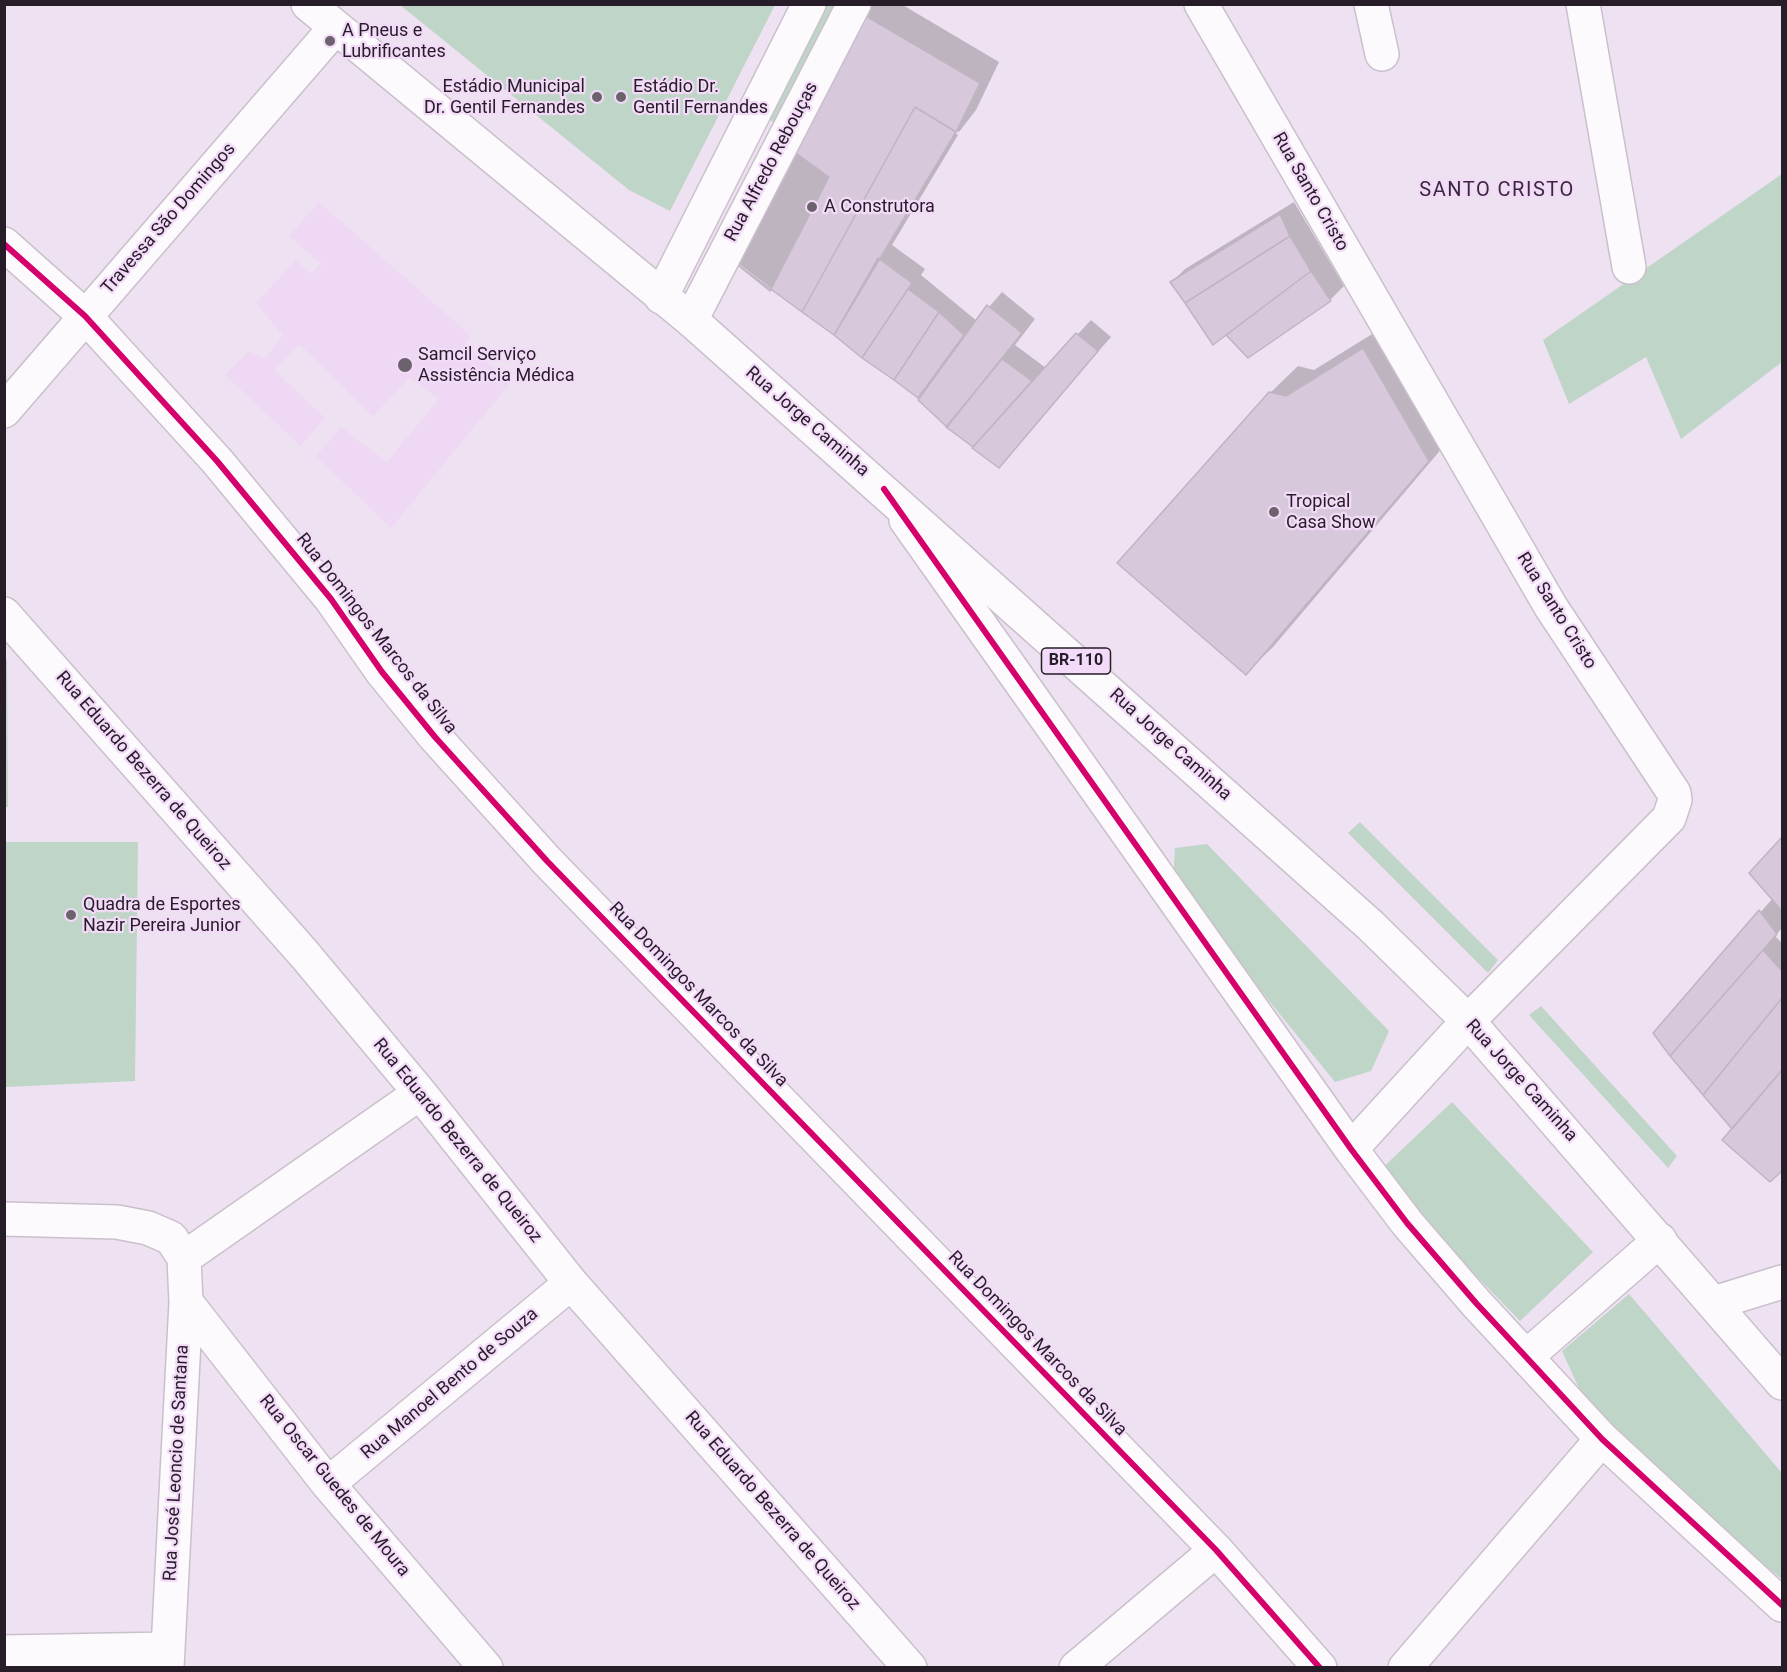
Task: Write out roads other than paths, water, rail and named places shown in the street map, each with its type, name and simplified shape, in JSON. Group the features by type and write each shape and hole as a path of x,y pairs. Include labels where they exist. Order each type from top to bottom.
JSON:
{"street":[{"name":"Rua Jorge Caminha","path":"308,4 690,320 884,489 1315,874 1468,1021 1782,1383"},
{"name":"Rua Alfredo Rebouças","path":"661,297 809,4"},
{"name":"Rua Alfredo Rebouças","path":"690,320 854,4"},
{"name":"Rua Santo Cristo","path":"1201,4 1551,607 1674,793 1674,807 1669,818 1518,974 1468,1021 1351,1149"},
{"path":"1371,4 1382,54"},
{"path":"1583,4 1629,267"},
{"name":"Travessa São Domingos","path":"4,411 335,28"},
{"name":"Rua Domingos Marcos da Silva","path":"4,244 85,316 275,528 331,599 382,672 435,737 547,861 1216,1550 1320,1668"},
{"path":"884,489 1351,1149 1407,1223 1602,1439 1782,1605"},
{"name":"Rua Eduardo Bezerra de Queiroz","path":"4,614 305,955 420,1093 571,1283 910,1668"},
{"path":"4,1219 117,1222 148,1228 171,1238 184,1258 420,1093"},
{"path":"1526,1357 1660,1240"},
{"name":"Rua José Leoncio de Santana","path":"167,1658 186,1302 184,1258"},
{"path":"1714,1303 1782,1282"},
{"name":"Rua Manoel Bento de Souza","path":"328,1484 571,1283"},
{"name":"Rua Oscar Guedes de Moura","path":"186,1302 328,1484 486,1668"},
{"path":"1405,1668 1602,1439"},
{"path":"1076,1668 1216,1550"},
{"path":"4,1652 167,1658"}],"place":[{"name":"A Pneus e Lubrificantes","path":"330,41"},
{"name":"Estádio Municipal Dr. Gentil Fernandes","path":"597,97"},
{"name":"Estádio Dr. Gentil Fernandes","path":"621,97"},
{"name":"A Construtora","path":"812,207"},
{"name":"Samcil Serviço Assistência Médica","path":"405,365"},
{"name":"Tropical Casa Show","path":"1274,512"},
{"name":"Quadra de Esportes Nazir Pereira Junior","path":"71,915"}],"district":[{"name":"SANTO CRISTO","path":"1497,191"}]}
